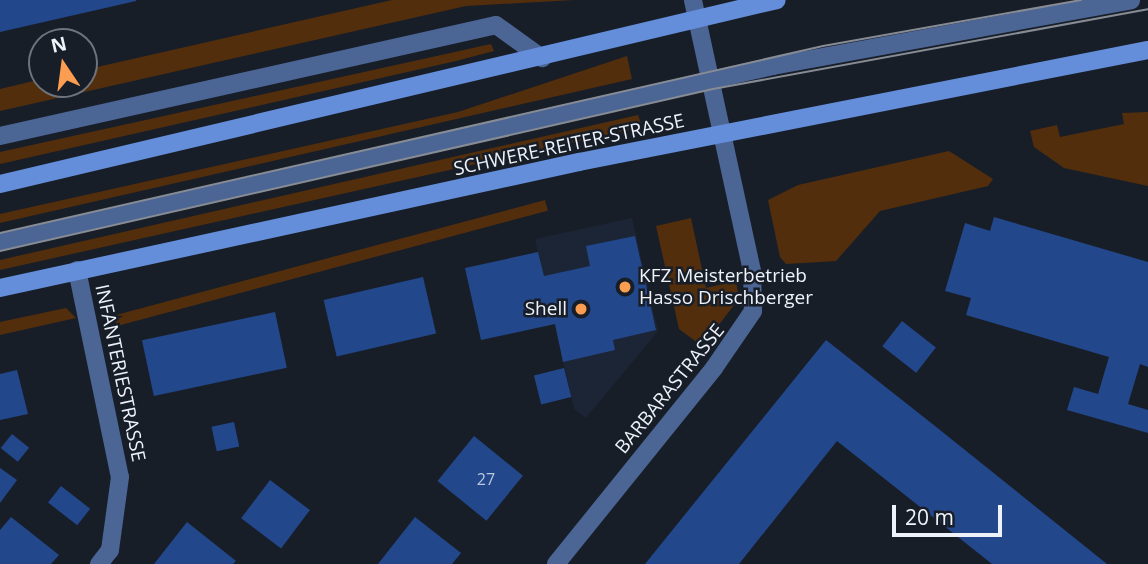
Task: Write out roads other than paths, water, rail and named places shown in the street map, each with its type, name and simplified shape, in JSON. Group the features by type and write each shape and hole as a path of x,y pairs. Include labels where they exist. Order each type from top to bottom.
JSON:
{"main road":[{"path":"0,184 542,58 777,0"},
{"name":"SCHWERE-REITER-STRASSE","path":"0,288 76,270 1148,50"}],"street":[{"name":"BARBARASTRASSE","path":"556,564 714,368 753,311 752,271 693,0"},
{"path":"0,242 712,81 1131,0"},
{"path":"0,136 496,25 542,58"},
{"name":"INFANTERIESTRASSE","path":"76,270 120,477 110,550 99,564"}],"tram line":[{"path":"0,233 823,46 1081,0"},
{"path":"0,251 713,89 1148,9"}],"place":[{"name":"KFZ Meisterbetrieb Hasso Drischberger","path":"625,287"},
{"name":"Shell","path":"581,309"}]}
